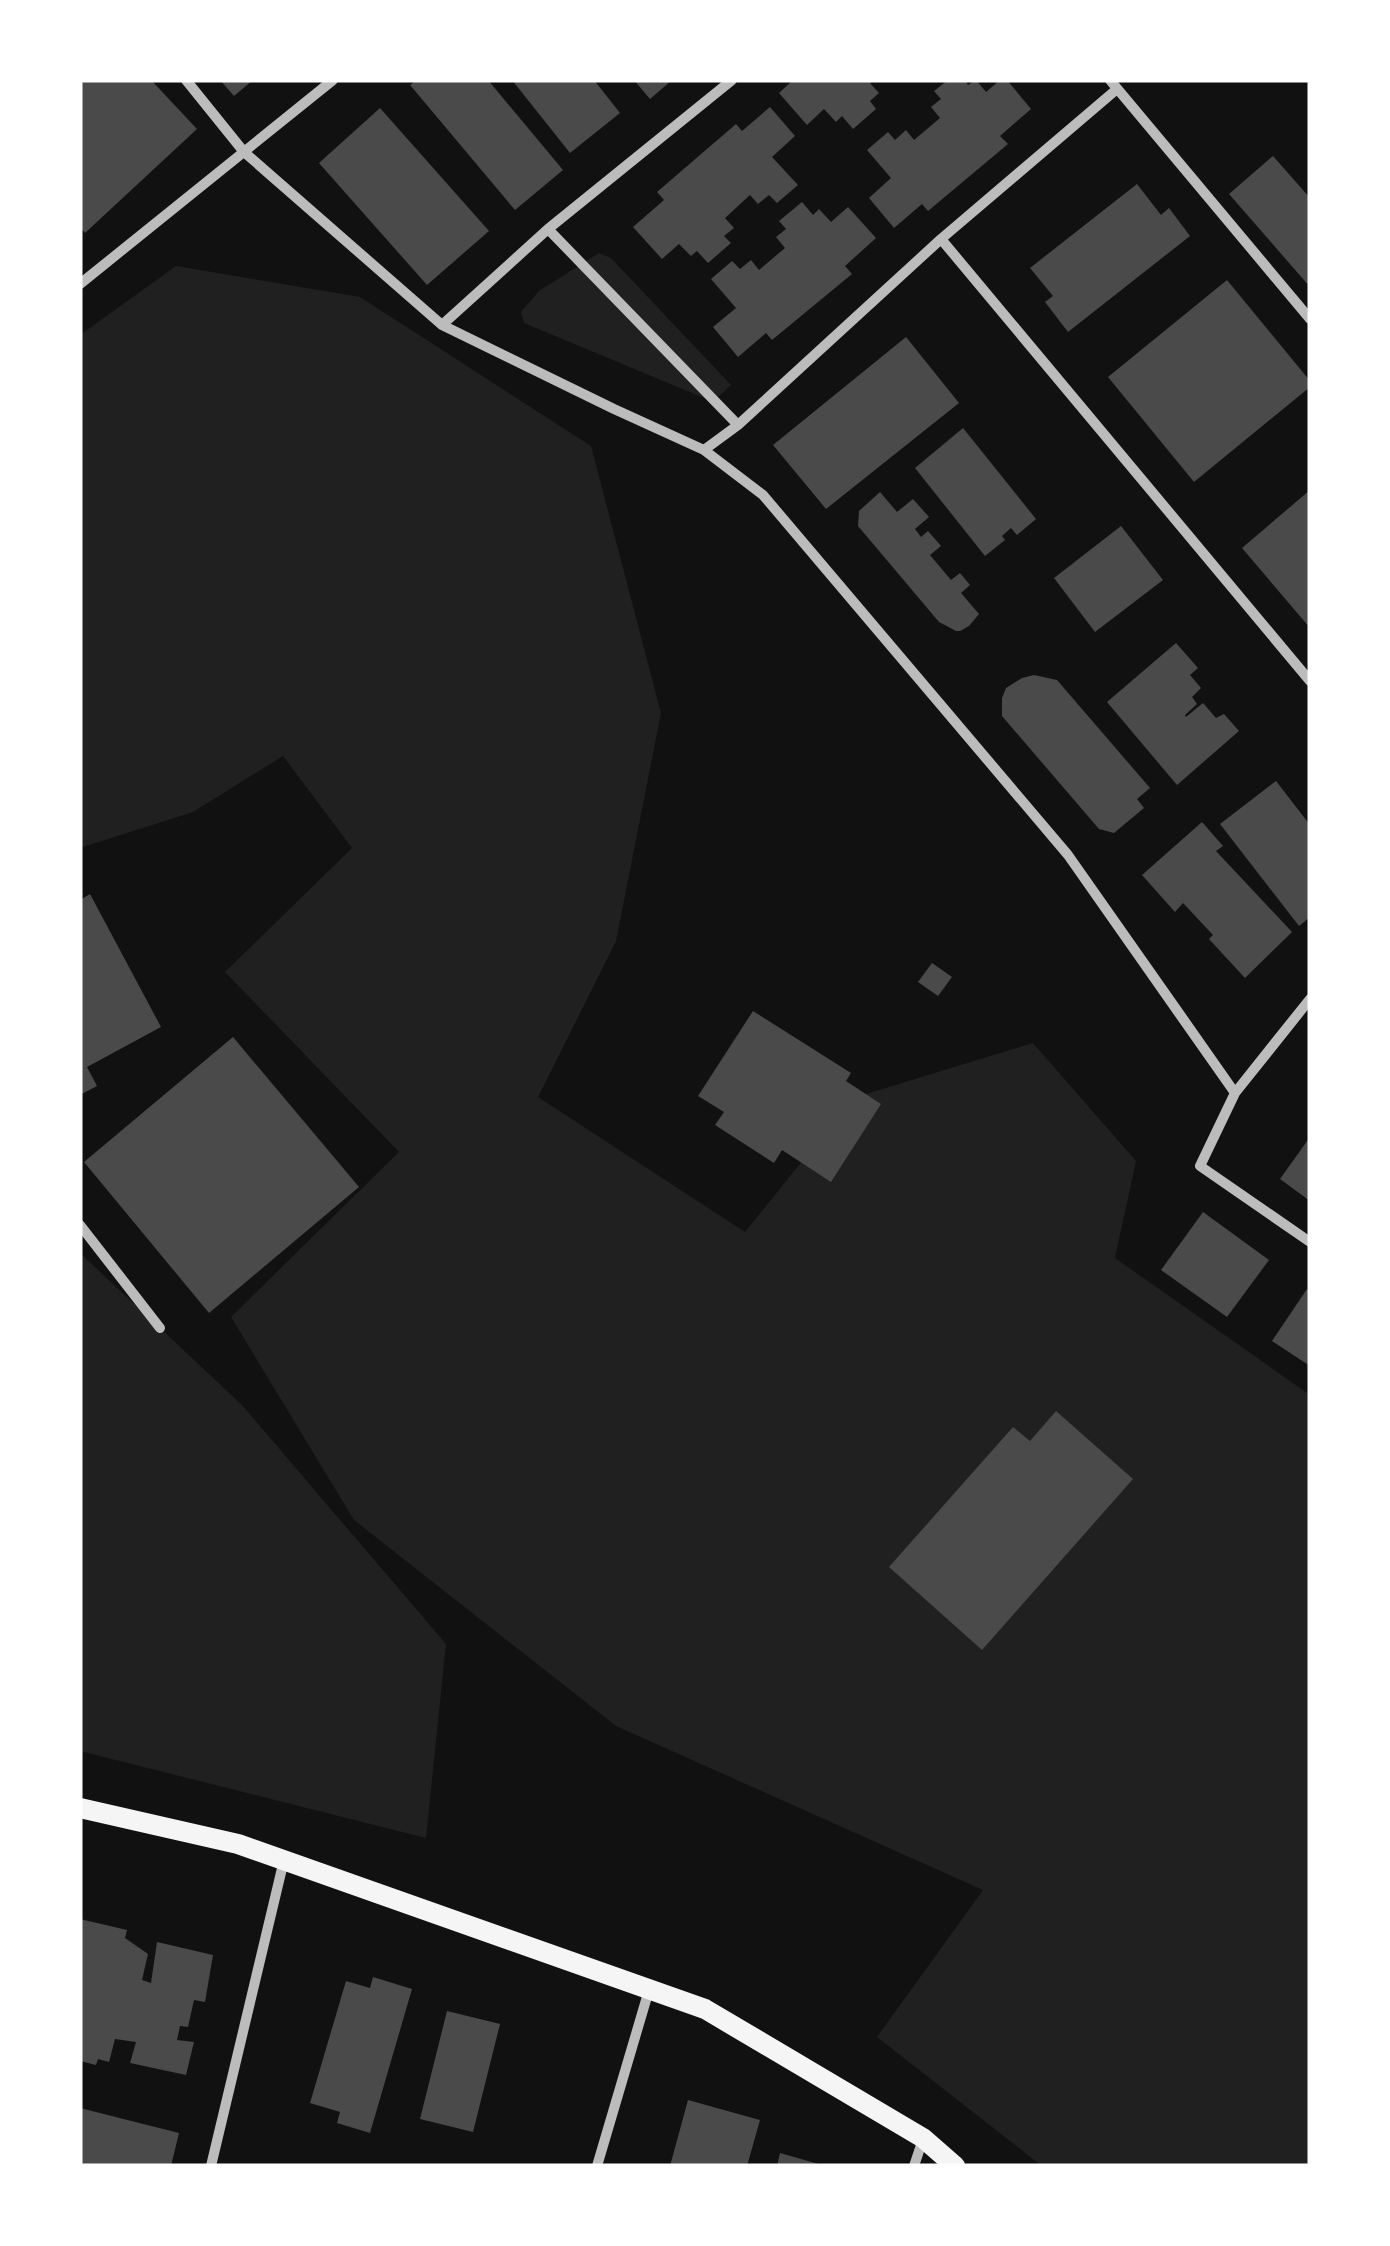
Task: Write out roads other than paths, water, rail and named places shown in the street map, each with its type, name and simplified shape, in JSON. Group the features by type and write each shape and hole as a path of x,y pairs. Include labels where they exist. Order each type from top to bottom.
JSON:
{"main road":[{"path":"81,1810 238,1844 704,2010 923,2138 955,2166"}],"street":[{"path":"186,80 244,152 442,326 704,450 763,495 1068,855 1235,1093"},
{"path":"80,284 333,80"},
{"path":"442,326 548,229 732,80"},
{"path":"704,450 738,425 1114,84 1310,319"},
{"path":"548,229 738,425"},
{"path":"940,240 1310,681"},
{"path":"1309,1004 1235,1093 1200,1166 1310,1242"},
{"path":"80,1225 160,1328"},
{"path":"211,2166 284,1860"},
{"path":"596,2166 649,1990"},
{"path":"914,2166 923,2138"}]}
